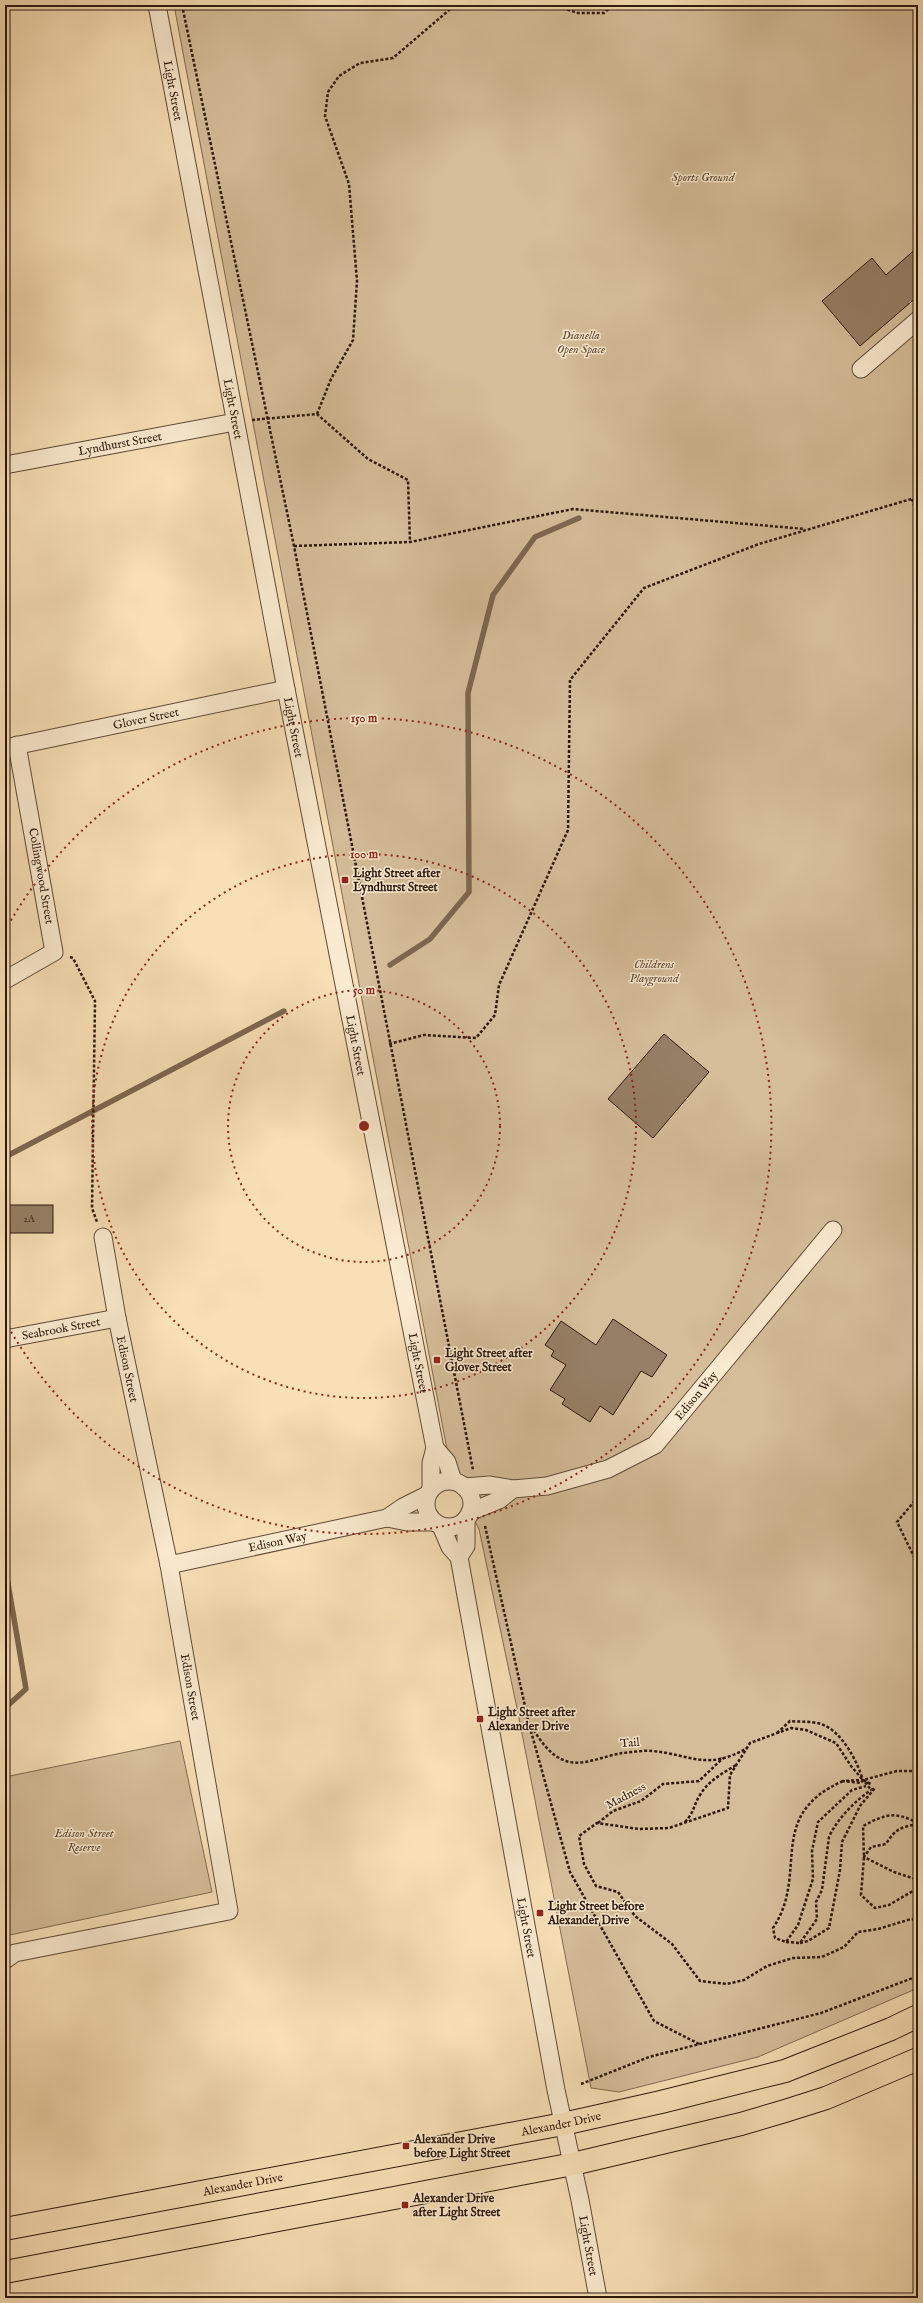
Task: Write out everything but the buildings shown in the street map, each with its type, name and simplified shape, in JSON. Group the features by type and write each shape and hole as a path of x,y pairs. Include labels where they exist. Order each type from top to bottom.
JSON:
{"main road":[{"name":"Alexander Drive","path":"5,2229 563,2124 785,2071 891,2029 918,2016"},
{"path":"5,2272 573,2164 741,2124 785,2111 826,2098 918,2059"}],"street":[{"name":"Light Street","path":"158,5 286,689 435,1448 431,1463 429,1492"},
{"path":"861,369 918,320"},
{"name":"Lyndhurst Street","path":"5,465 235,422"},
{"name":"Glover Street","path":"11,747 286,689"},
{"name":"Collingwood Street","path":"11,747 54,952"},
{"path":"5,980 54,952"},
{"name":"Edison Way","path":"464,1485 490,1485 513,1489 547,1486 608,1469 655,1446 833,1230"},
{"name":"Edison Street","path":"5,1960 15,1953 229,1911 169,1565 117,1318 103,1237"},
{"name":"Seabrook Street","path":"5,1339 117,1318"},
{"name":"Light Street","path":"435,1448 464,1485"},
{"path":"459,1557 466,1546 472,1513 471,1497 464,1485 444,1481 429,1492 426,1510 437,1524 456,1526 472,1513 499,1500 513,1489"},
{"name":"Edison Way","path":"169,1565 387,1518 429,1492"},
{"name":"Edison Way","path":"387,1518 407,1522 437,1524"},
{"name":"Light Street","path":"437,1524 450,1547 459,1557 563,2124 573,2164 598,2298"}],"path":[{"path":"182,5 294,546 389,1044 464,1485"},
{"path":"317,414 331,379 353,340 357,281 349,184 325,116 328,92 339,76 360,64 393,58 455,5"},
{"path":"553,5 578,13 604,13 613,5"},
{"path":"235,422 317,414 368,459 408,480 410,542"},
{"path":"389,1044 424,1035 476,1038 496,1015 499,985 568,830 570,680 644,588 759,544 918,497"},
{"path":"912,499 918,516"},
{"path":"294,546 410,542 573,509 807,529"},
{"path":"54,952 72,958 95,1001 92,1208 103,1237"},
{"path":"918,1497 897,1522 918,1564"},
{"path":"472,1513 570,1872 654,2021 698,2044"},
{"path":"774,1736 790,1721 822,1724 839,1736 857,1762 863,1780 871,1784 865,1782 866,1786"},
{"name":"Tail","path":"529,1724 542,1744 556,1757 568,1762 588,1761 612,1754 651,1751 704,1762 736,1755 747,1748 750,1744 774,1736 791,1728 806,1730 836,1743 863,1780"},
{"path":"597,1823 640,1829 669,1828 728,1808 730,1775 747,1748"},
{"name":"Madness","path":"723,1757 700,1781 663,1784 641,1801 613,1812 578,1836 584,1864 596,1886 618,1892 635,1916 672,1944 700,1981 726,1984 744,1980 767,1966 793,1958 822,1957 844,1947 858,1932 878,1929 910,1919 918,1920"},
{"path":"684,1823 694,1811 700,1794 709,1784 720,1774 738,1763"},
{"path":"800,1943 817,1919 816,1902 822,1890 829,1837 832,1829 852,1805 875,1788 860,1806 842,1842 840,1870 829,1928 808,1941 800,1943 786,1942 775,1938 773,1928 784,1909 789,1889 791,1848 795,1827 802,1814 815,1798 830,1786 843,1781 863,1780 897,1771 918,1771"},
{"path":"786,1942 798,1925 813,1879 812,1851 818,1822 852,1790 866,1786"},
{"path":"866,1786 871,1790"},
{"path":"918,1823 893,1814 880,1817 863,1826 864,1857 861,1895 875,1908 889,1904 918,1888"},
{"path":"864,1857 871,1847 886,1844 896,1831 918,1823"},
{"path":"864,1857 901,1875 918,1880"},
{"path":"581,2084 649,2057 821,2013 918,1976"}],"green space":[{"name":"Dianella Open Space","path":"174,5 918,5 918,1988 758,2057 619,2092 591,2088 518,1713 479,1529 453,1481"},
{"name":"Edison Street Reserve","path":"180,1741 212,1892 5,1936 5,1777"}],"waterway":[{"path":"390,965 430,939 469,892 468,693 493,595 535,537 579,518"},
{"path":"5,1157 284,1011"},
{"path":"5,1566 26,1689 5,1708"}],"place":[{"name":"Light Street after Lyndhurst Street","path":"345,880"},
{"name":"Light Street after Glover Street","path":"437,1360"},
{"name":"Light Street after Alexander Drive","path":"480,1719"},
{"name":"Light Street before Alexander Drive","path":"540,1913"},
{"name":"Alexander Drive before Light Street","path":"406,2146"},
{"name":"Alexander Drive after Light Street","path":"405,2205"}],"park label":[{"name":"Sports Ground","path":"703,177"},
{"name":"Childrens Playground","path":"654,971"}]}
